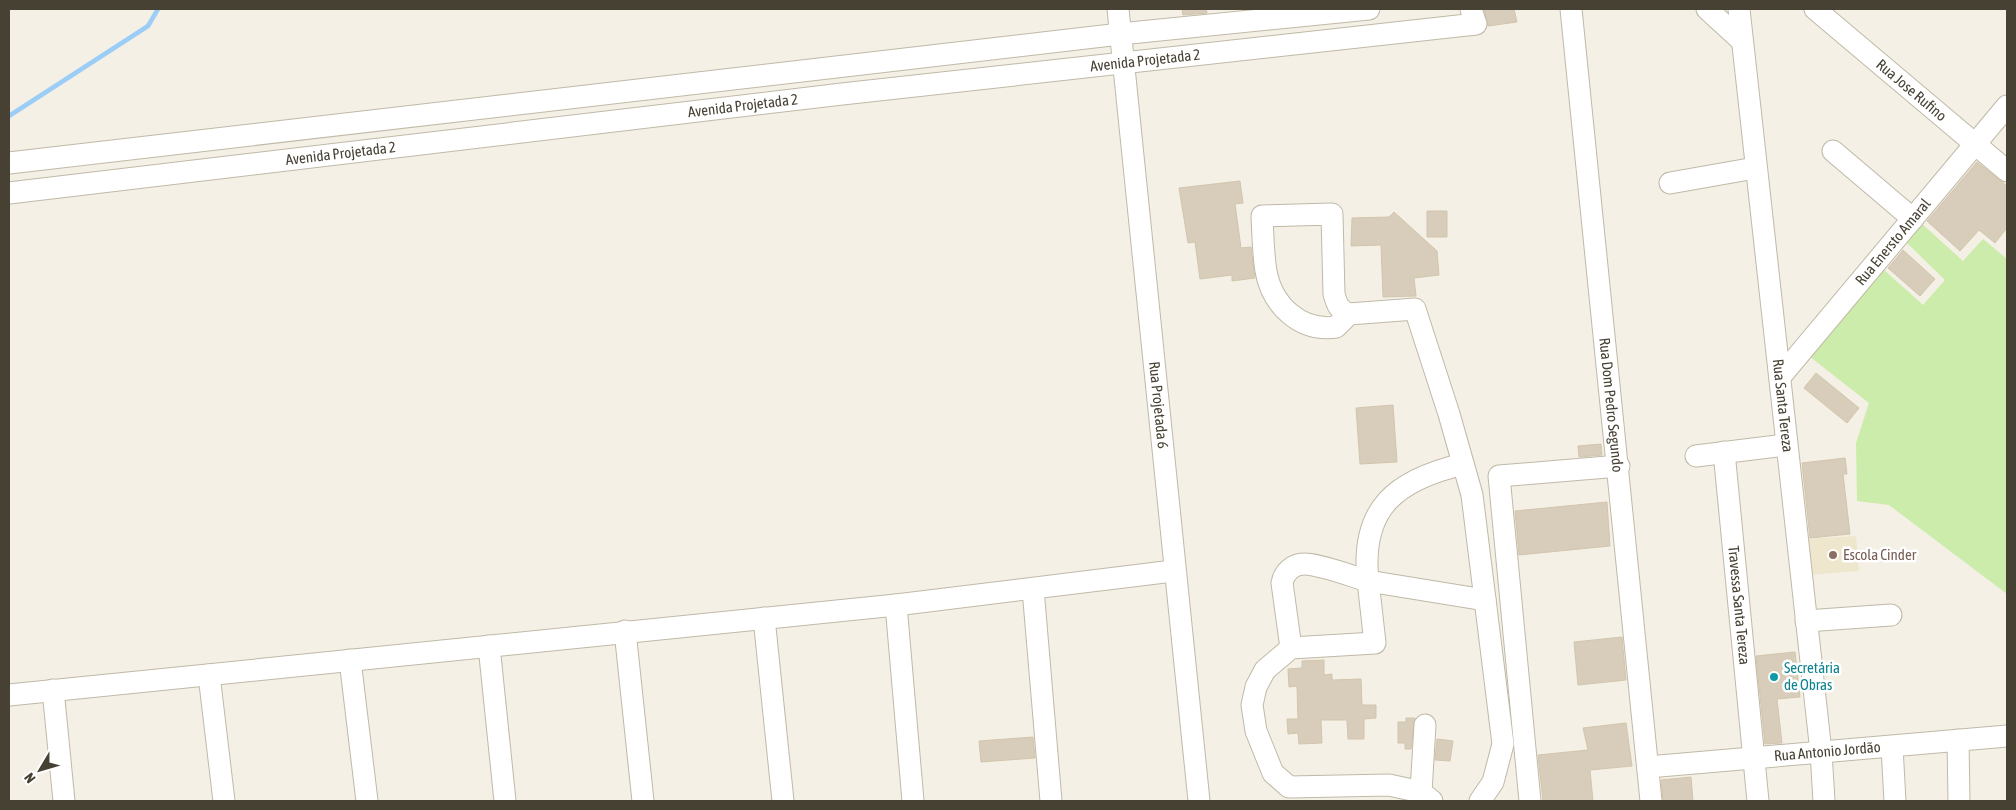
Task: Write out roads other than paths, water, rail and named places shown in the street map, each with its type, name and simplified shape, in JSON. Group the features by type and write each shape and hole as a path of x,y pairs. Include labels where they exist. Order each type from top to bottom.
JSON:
{"street":[{"name":"Rua Projetada 6","path":"1118,9 1173,571 1198,801"},
{"name":"Avenida Projetada 2","path":"9,163 1120,34 1369,9"},
{"name":"Rua Dom Pedro Segundo","path":"1571,9 1652,801"},
{"path":"1707,9 1742,41"},
{"name":"Rua Santa Tereza","path":"1739,9 1821,752 1824,801"},
{"name":"Rua Jose Rufino","path":"1815,9 2007,172"},
{"name":"Avenida Projetada 2","path":"9,193 842,94 1122,63 1473,17"},
{"name":"Rua Enersto Amaral","path":"1780,377 2007,106"},
{"path":"1833,151 1913,219"},
{"path":"1670,183 1756,168"},
{"path":"1349,314 1336,327 1325,328 1298,322 1286,312 1266,272 1262,216 1332,214 1334,294 1337,306 1349,314 1415,309 1472,495 1503,744 1493,782 1480,801"},
{"path":"1696,456 1786,445"},
{"name":"Travessa Santa Tereza","path":"1724,452 1758,801"},
{"path":"1425,725 1426,797 1388,785 1289,786 1277,778 1261,747 1252,705 1256,687 1265,670 1291,648 1375,644 1366,564 1369,540 1378,512 1391,495 1434,471 1463,464"},
{"path":"1530,801 1499,476 1619,466"},
{"path":"1291,648 1282,583 1284,575 1290,569 1304,564 1368,581 1485,600"},
{"path":"9,695 896,605 1173,571"},
{"path":"1033,589 1051,801"},
{"path":"896,605 913,801"},
{"path":"1806,621 1891,615"},
{"path":"764,618 783,801"},
{"path":"625,631 642,801"},
{"path":"489,646 504,801"},
{"path":"350,660 367,801"},
{"path":"209,675 224,801"},
{"path":"54,690 64,801"},
{"name":"Rua Antonio Jordão","path":"1648,766 2007,736"},
{"path":"1958,740 1959,801"},
{"path":"1892,747 1895,801"}],"waterway":[{"path":"9,116 148,26 158,9"}],"place":[{"name":"Escola Cinder","path":"1833,555"},
{"name":"Secretária de Obras","path":"1774,677"}]}
